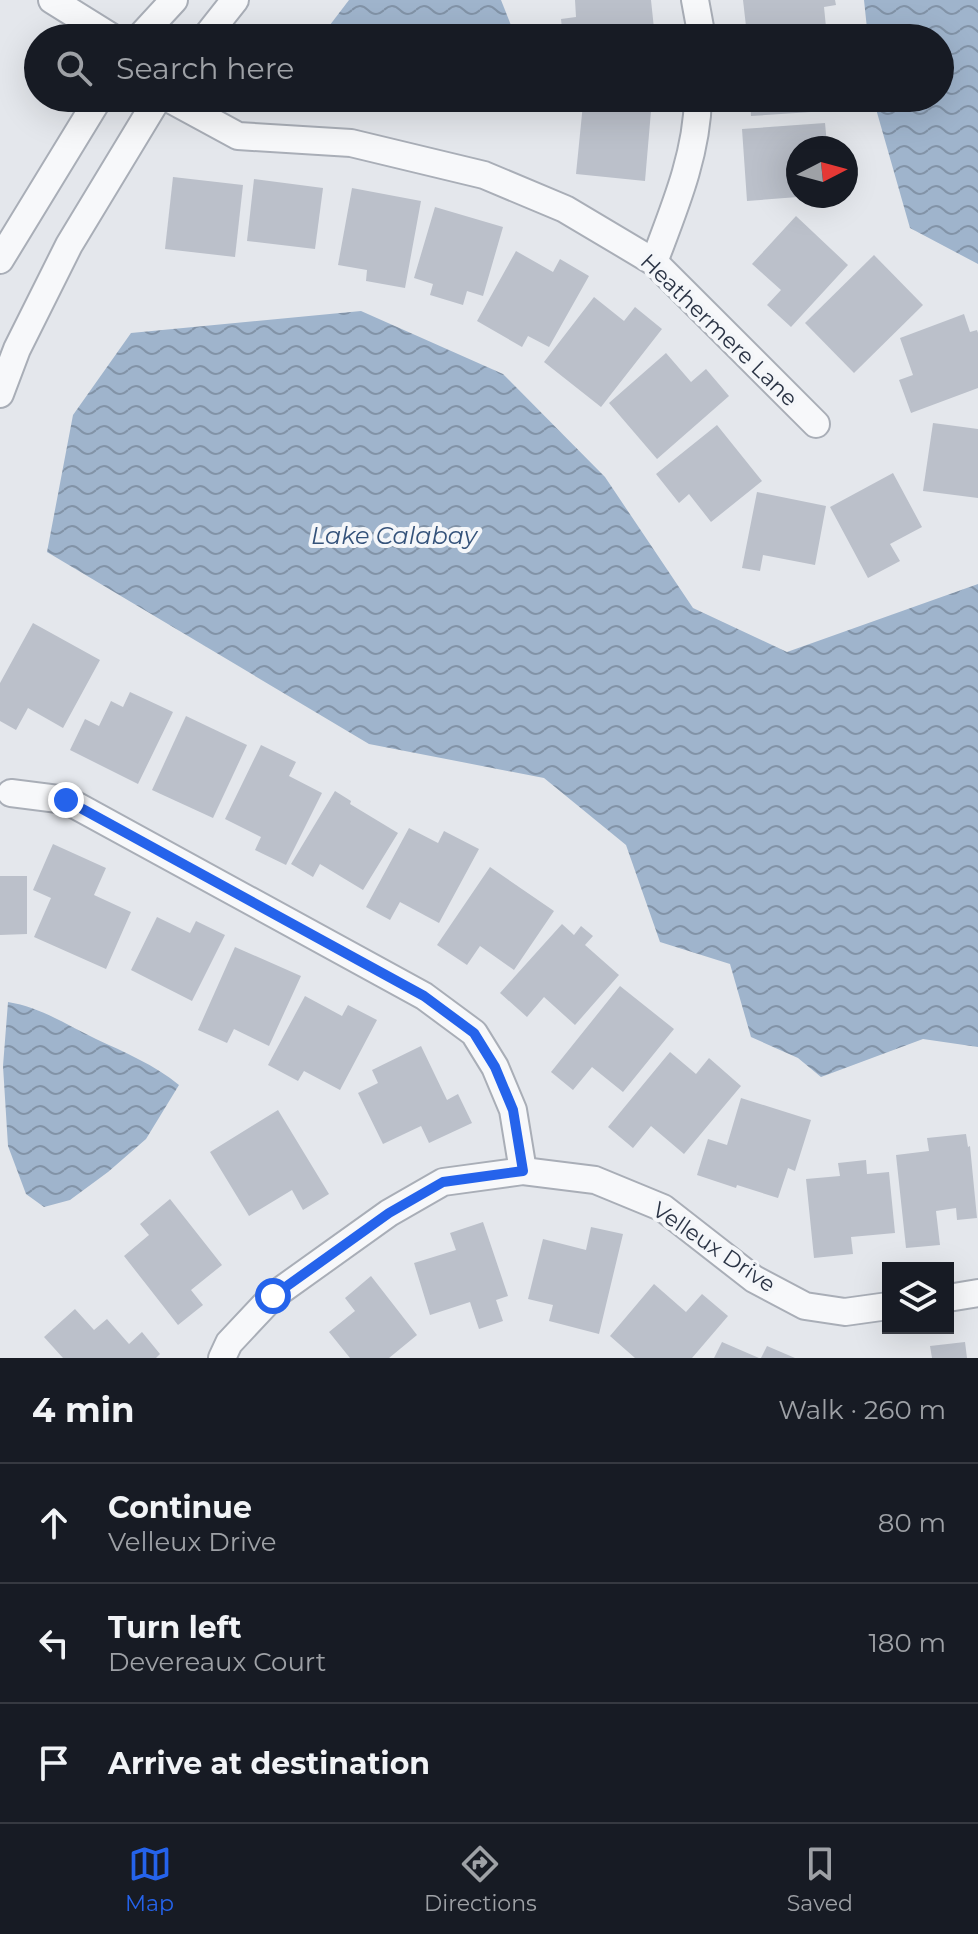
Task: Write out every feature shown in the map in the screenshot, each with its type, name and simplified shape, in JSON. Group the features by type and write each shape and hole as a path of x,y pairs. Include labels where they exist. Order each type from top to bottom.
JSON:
{"street":[{"path":"52,0 91,24"},
{"path":"152,24 174,0"},
{"path":"216,24 235,0"},
{"path":"695,0 699,24"},
{"path":"0,260 90,112"},
{"path":"0,394 17,349 69,245 150,112"},
{"name":"Heathermere Lane","path":"194,112 238,136 351,143 484,175 565,209 654,262 816,424"},
{"path":"654,262 680,194 697,112"},
{"path":"11,793 66,800 424,996 474,1033 495,1067 513,1110 523,1171"},
{"name":"Velleux Drive","path":"222,1358 229,1343 273,1296 389,1213 443,1182 523,1171 595,1180 663,1208 754,1279 805,1306 845,1312 882,1307"},
{"path":"954,1297 978,1293"}],"water":[{"path":"349,0 501,0 510,24 331,24"},
{"path":"864,0 978,0 978,264 910,228 877,112 954,112 954,24 867,24"},
{"name":"Lake Calabay","path":"361,311 503,374 605,477 693,608 787,652 978,584 978,1047 923,1039 821,1077 798,1058 751,1037 730,964 660,942 626,845 544,778 369,744 47,552 73,415 131,333"},
{"path":"8,1002 53,1017 139,1059 179,1085 146,1139 70,1200 44,1207 26,1194 8,1146 3,1066"}],"building":[{"path":"575,0 651,0 654,24 562,24 561,19 576,17"},
{"path":"743,0 835,0 836,5 824,7 826,24 746,24"},
{"path":"582,112 651,112 645,181 576,174"},
{"path":"751,112 811,112 751,116"},
{"path":"825,123 826,136 786,136 786,198 747,201 742,129"},
{"path":"173,177 243,185 235,257 165,249"},
{"path":"254,179 323,188 315,249 247,241"},
{"path":"352,188 421,201 405,288 366,281 367,270 338,265"},
{"path":"435,207 503,227 483,296 467,291 463,305 430,295 433,284 414,278"},
{"path":"796,216 848,265 791,327 767,305 781,290 752,264"},
{"path":"516,251 553,272 560,259 589,276 549,347 528,336 522,347 477,321"},
{"path":"874,255 923,305 854,373 805,323"},
{"path":"594,297 624,321 635,307 662,329 601,407 544,362"},
{"path":"964,314 970,332 977,330 978,333 978,388 911,413 899,380 913,375 900,338"},
{"path":"666,353 691,382 706,369 729,396 657,459 609,403"},
{"path":"933,423 978,429 978,498 923,491"},
{"path":"717,425 762,481 711,522 689,494 679,503 656,474"},
{"path":"893,473 922,527 890,544 900,561 868,578 830,507"},
{"path":"757,492 826,506 815,565 763,555 760,571 742,568"},
{"path":"33,623 100,660 63,728 28,708 16,730 0,721 0,683"},
{"path":"130,692 173,712 138,784 70,750 85,719 99,726 111,701 123,707"},
{"path":"186,716 247,745 213,818 152,790"},
{"path":"261,745 296,762 289,776 322,793 286,865 255,850 261,837 225,819"},
{"path":"335,791 351,801 350,804 398,833 363,890 320,864 313,877 291,864"},
{"path":"409,828 438,843 444,831 479,849 439,923 400,902 390,920 366,907"},
{"path":"53,844 106,868 94,895 131,912 106,969 34,937 51,898 33,890"},
{"path":"490,867 554,911 514,970 480,946 467,965 437,945"},
{"path":"0,876 27,876 27,934 0,935"},
{"path":"157,917 190,933 196,921 225,935 192,1001 131,970"},
{"path":"562,924 574,935 581,926 593,936 585,945 619,975 575,1025 544,997 527,1017 500,993"},
{"path":"235,947 301,976 269,1046 234,1029 227,1043 198,1030"},
{"path":"620,986 674,1029 623,1092 592,1067 573,1090 551,1072"},
{"path":"305,996 342,1016 348,1005 377,1020 340,1090 304,1071 298,1081 268,1065"},
{"path":"421,1046 447,1100 458,1094 472,1123 429,1143 421,1126 383,1144 358,1093 378,1083 372,1070"},
{"path":"670,1052 696,1074 709,1058 741,1086 684,1154 651,1126 633,1148 608,1127"},
{"path":"741,1098 811,1120 795,1171 788,1168 778,1198 697,1175 708,1139 727,1145"},
{"path":"278,1110 329,1194 303,1210 292,1190 249,1216 210,1152"},
{"path":"966,1134 970,1146 977,1218 957,1220 956,1208 936,1211 940,1245 906,1248 896,1155 929,1151 927,1138"},
{"path":"866,1160 867,1174 889,1172 895,1233 851,1237 853,1254 814,1258 806,1179 840,1176 838,1163"},
{"path":"170,1199 222,1265 191,1290 203,1305 178,1325 124,1256 149,1235 140,1224"},
{"path":"483,1222 508,1296 496,1300 503,1321 479,1329 470,1302 430,1315 414,1263 456,1250 450,1233"},
{"path":"591,1227 623,1234 599,1334 549,1321 553,1305 528,1299 543,1239 586,1250"},
{"path":"371,1276 417,1335 389,1358 350,1358 329,1332 355,1311 345,1298"},
{"path":"654,1284 686,1312 702,1294 728,1316 692,1358 635,1358 610,1336"},
{"path":"75,1309 94,1330 107,1319 129,1344 142,1332 160,1354 156,1358 63,1358 44,1337"},
{"path":"722,1342 759,1358 714,1358"},
{"path":"965,1342 967,1358 932,1358 930,1346"},
{"path":"767,1346 795,1358 761,1358"}],"route":[{"path":"66,800 424,996 474,1033 495,1067 513,1110 523,1171 443,1182 389,1213 273,1296"}]}
